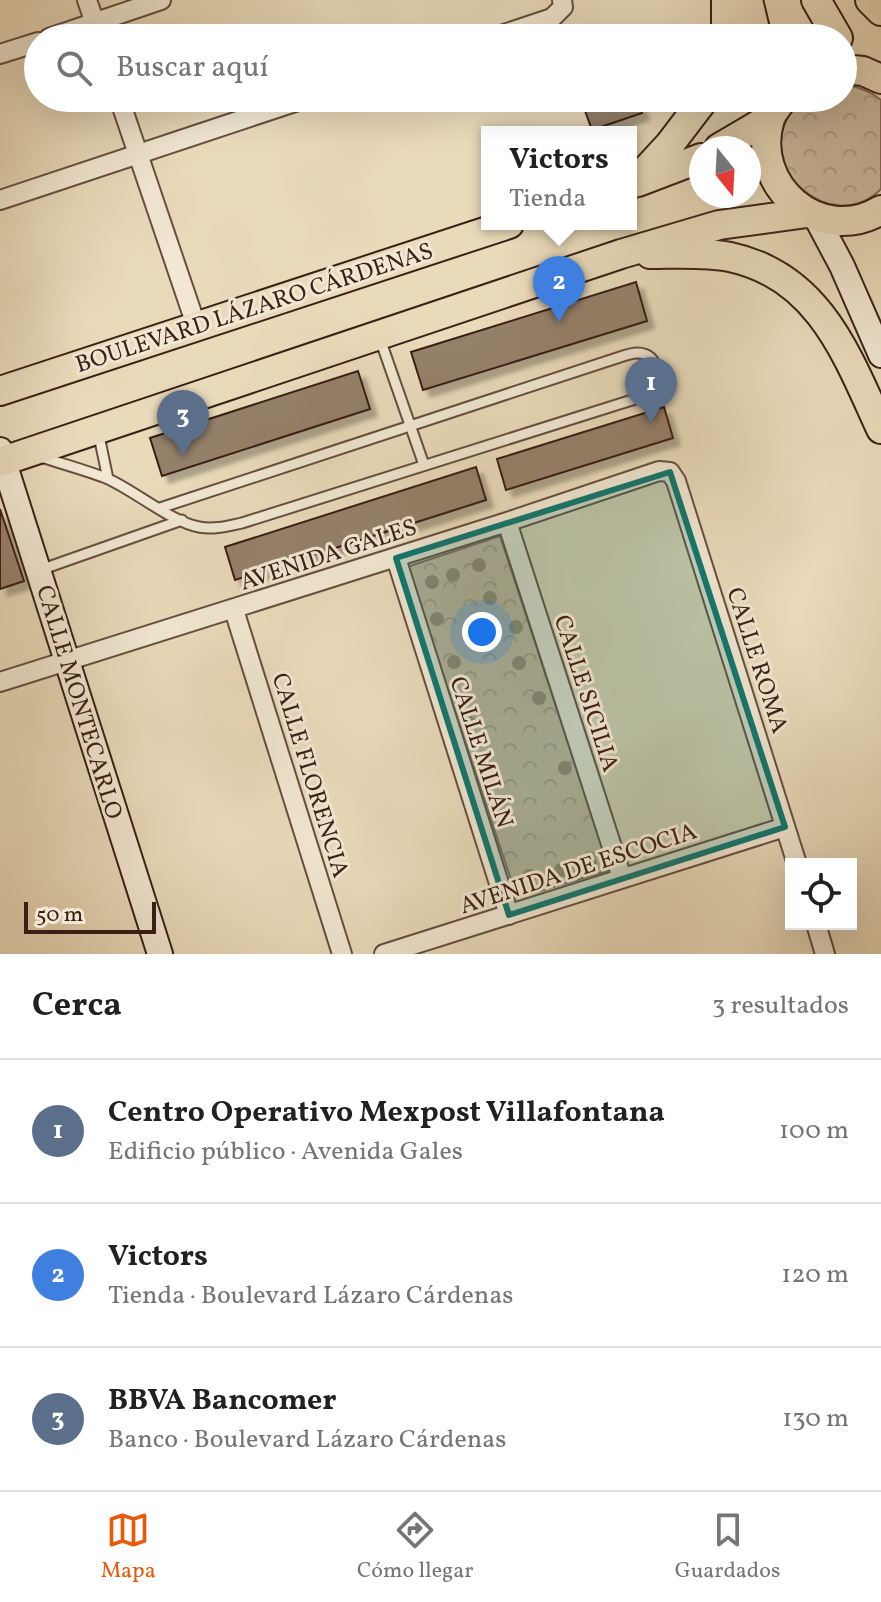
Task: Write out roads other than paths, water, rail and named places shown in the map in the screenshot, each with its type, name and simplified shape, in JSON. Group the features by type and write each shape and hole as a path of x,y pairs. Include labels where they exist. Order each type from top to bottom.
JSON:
{"main road":[{"path":"726,0 726,24"},
{"path":"748,0 754,24"},
{"path":"816,0 830,24"},
{"path":"870,0 881,11"},
{"path":"637,180 694,112"},
{"path":"735,136 767,112"},
{"path":"773,112 766,144 768,165 776,184 789,200 811,215"},
{"path":"637,182 689,163"},
{"path":"8,456 98,430 621,254 719,225 811,215 835,221 854,220 881,210"},
{"name":"BOULEVARD LÁZARO CÁRDENAS","path":"0,391 490,230"},
{"path":"621,254 729,257 768,269 804,294 834,331 881,429"}],"street":[{"path":"87,0 95,24"},
{"path":"110,24 161,0"},
{"path":"534,24 552,18 563,4"},
{"path":"0,54 24,46"},
{"path":"124,112 196,325"},
{"path":"0,200 264,112"},
{"path":"811,215 842,266 881,355"},
{"name":"CALLE MONTECARLO","path":"8,456 65,660 160,954"},
{"name":"AVENIDA GALES","path":"0,682 234,610 659,471 670,472"},
{"name":"CALLE ROMA","path":"670,472 676,481 795,858"},
{"name":"CALLE SICILIA","path":"507,522 622,878"},
{"name":"CALLE MILÁN","path":"396,558 509,915"},
{"name":"CALLE FLORENCIA","path":"234,610 342,954"},
{"name":"AVENIDA DE ESCOCIA","path":"384,954 785,827"},
{"path":"818,930 825,954"}],"lane":[{"path":"379,335 424,465"},
{"path":"8,456 108,479 160,508 182,520 197,527 242,523 648,395 658,378 654,363 648,356 638,353 617,358 160,508"},
{"path":"98,430 108,479"},
{"path":"40,570 182,520"}],"place":[{"name":"Victors","path":"559,322"},
{"name":"Centro Operativo Mexpost Villafontana","path":"651,423"},
{"name":"BBVA Bancomer","path":"183,456"}]}
